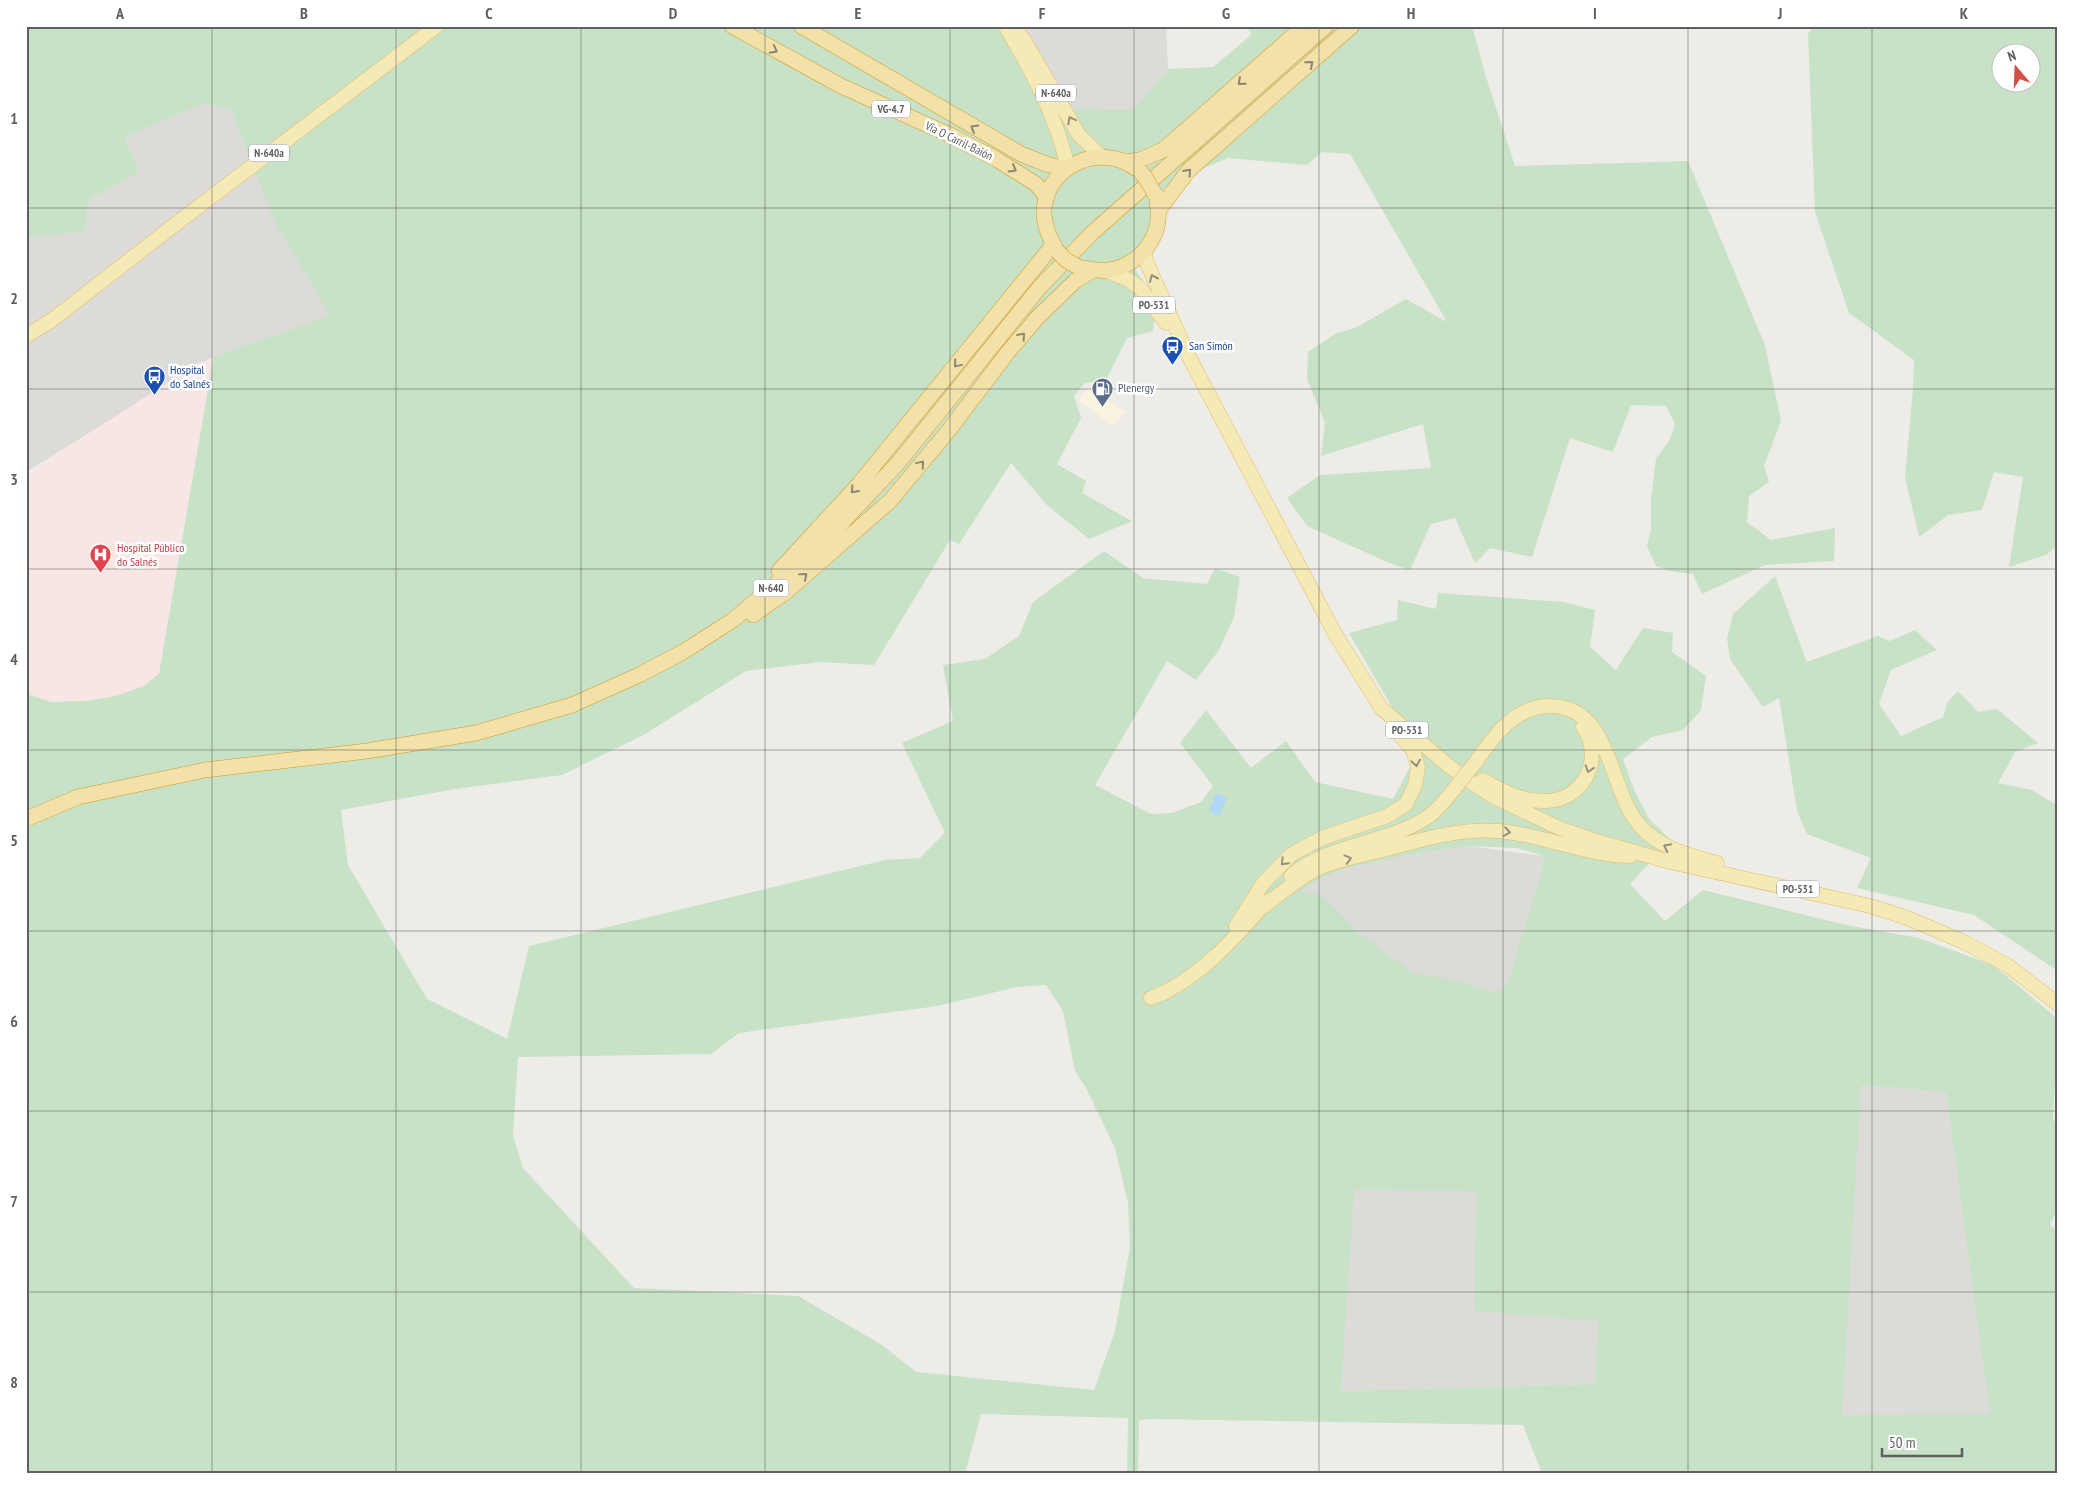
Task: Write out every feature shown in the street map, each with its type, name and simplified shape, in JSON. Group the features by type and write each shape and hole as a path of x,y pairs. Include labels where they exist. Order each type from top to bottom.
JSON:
{"highway":[{"name":"Vía O Carril-Baión","path":"732,26 841,86 950,135 996,159 1036,184 1047,196"},
{"name":"Vía O Carril-Baión","path":"801,26 1021,154 1046,164 1067,168"},
{"path":"1133,166 1140,160 1164,150 1304,26"},
{"name":"N-640","path":"26,819 78,797 205,770 327,756 476,733 572,705 674,657 733,620 819,547 898,463 1040,288 1092,233 1326,26"},
{"path":"1159,210 1189,170 1352,26"},
{"path":"327,756 387,756 524,729 592,705 679,665 787,591 890,501 950,430 1008,352 1038,318 1075,281 1100,270 1129,264 1145,250 1158,226 1159,210 1155,194 1145,177 1133,166 1102,157 1078,161 1067,168 1052,185 1044,208 1045,222 1055,248 1066,260 1078,267 1100,270"},
{"path":"733,620 859,484 1055,248"}],"main road":[{"name":"N-640a","path":"26,336 52,320 437,26"},
{"name":"N-640a","path":"1005,26 1041,90 1062,140 1067,168"},
{"name":"N-640a","path":"1013,26 1024,40 1079,135 1102,157"},
{"name":"PO-531","path":"1145,250 1146,261 1188,355 1334,632 1382,708 1444,762 1496,798 1559,828 1596,841 1648,856 1870,906 1905,917 1955,938 2006,965 2058,1004"},
{"name":"PO-531","path":"1100,270 1129,280 1140,288 1188,355"},
{"name":"N-640a","path":"26,328 101,281"},
{"path":"1151,998 1160,995 1189,977 1217,955 1287,879 1311,861 1399,831 1422,820 1434,811 1455,788 1495,734 1510,720 1523,712 1539,706 1557,706 1586,718 1606,752 1628,808 1636,821 1651,836 1670,849 1746,870 1779,885"},
{"path":"1217,955 1264,882 1292,854 1322,838 1388,816 1406,804 1415,785 1418,767 1414,750 1396,730 1382,708"},
{"path":"1444,762 1464,769 1491,785 1522,798 1553,801 1565,797 1574,792 1586,780 1593,754 1586,732 1570,710"},
{"path":"1261,908 1303,877 1323,866 1440,835 1499,831 1526,835 1611,856 1648,856"}],"shaded area":[{"path":"1004,26 1166,26 1168,69 1133,110 1048,108"},
{"path":"283,46 380,300 212,357 26,472 26,238 85,230 89,200 139,172 125,137 203,103"},
{"name":"Hospital Público do Salnés","path":"213,360 159,674 144,686 116,696 86,701 52,702 26,694 26,474 198,363"},
{"name":"Plenergy","path":"1088,387 1125,412 1114,426 1079,401"},
{"path":"1468,846 1544,856 1541,874 1861,1085 1946,1092 1991,1414 2058,1474 1596,1374 1595,1384 1341,1391 1342,1372 1310,894 1300,893 1324,877 1344,869 1402,856"}],"green space":[{"path":"26,26 1006,26 1048,108 1133,110 1168,69 1213,67 1251,35 1248,26 1466,26 1473,29 1485,74 1515,166 1688,161 1765,345 1781,421 1764,466 1769,482 1749,496 1747,522 1771,540 1835,528 1834,561 1765,565 1702,594 1693,574 1669,571 1656,566 1647,546 1651,530 1651,499 1656,459 1670,439 1675,424 1666,406 1631,405 1613,452 1570,438 1532,557 1490,548 1475,563 1455,518 1431,524 1410,570 1387,562 1307,526 1287,498 1320,475 1431,468 1423,424 1321,456 1325,423 1307,379 1308,352 1335,334 1357,327 1406,299 1447,322 1350,154 1322,152 1307,165 1228,158 1204,168 1173,191 1134,268 1157,301 1153,331 1127,338 1106,380 1085,383 1074,396 1081,418 1057,464 1086,481 1082,493 1132,521 1089,539 1047,505 1011,463 959,544 950,540 874,665 820,662 746,671 645,734 562,775 455,789 341,810 348,865 427,999 507,1039 529,946 885,860 920,858 945,833 902,743 953,721 943,665 985,659 1019,636 1033,602 1104,551 1143,578 1207,584 1215,568 1240,577 1234,617 1219,650 1196,680 1167,661 1095,785 1151,814 1172,813 1201,802 1213,786 1180,743 1206,710 1251,768 1286,741 1315,782 1393,799 1418,752 1349,633 1397,620 1398,600 1436,609 1438,593 1563,602 1595,610 1590,647 1616,670 1643,628 1673,633 1672,652 1706,676 1701,710 1683,730 1652,737 1623,759 1635,792 1650,820 1671,840 1630,884 1665,921 1703,890 1846,925 1919,938 1993,965 2058,1019 2058,1059 2056,1063 2053,1120 2058,1124 2058,1207 2050,1225 2058,1232 2058,1474 1542,1474 1523,1425 1151,1419 1139,1420 1138,1474 1127,1474 1128,1418 981,1414 965,1474 26,1474 26,694 52,702 86,701 116,696 144,686 159,674 212,357 330,316 274,220 231,110 204,103 125,137 139,172 89,200 85,231 26,238","holes":["1468,846 1517,848 1544,856 1541,874 1508,982 1497,994 1460,981 1413,973 1360,934 1322,895 1301,892 1324,877 1344,869 1414,854","1046,985 1063,1011 1075,1071 1086,1088 1115,1148 1128,1203 1130,1247 1115,1331 1094,1390 916,1372 882,1345 798,1296 634,1288 523,1168 513,1136 518,1057 711,1054 739,1033 937,1006 1017,987","1861,1085 1946,1092 1990,1414 1842,1415","1354,1189 1476,1191 1474,1311 1598,1321 1595,1384 1341,1391"]},
{"path":"1817,26 2058,26 2058,545 2046,555 2009,567 2023,477 1994,472 1982,510 1948,515 1919,537 1905,477 1914,360 1849,313 1815,212 1808,33"},
{"path":"1775,576 1807,662 1878,636 1890,641 1915,630 1937,650 1891,670 1879,704 1901,736 1943,717 1947,703 1958,691 1978,712 1997,709 2038,743 2015,752 1998,783 2032,790 2058,806 2058,971 1974,915 1857,888 1871,858 1807,834 1797,811 1779,698 1763,707 1730,659 1727,638 1733,614"}],"water":[{"path":"1216,793 1227,798 1219,816 1209,811"}],"place":[{"name":"San Simón","path":"1173,365"},
{"name":"Hospital do Salnés","path":"154,396"},
{"name":"Plenergy","path":"1102,407"},
{"name":"Hospital Público do Salnés","path":"101,574"}]}
